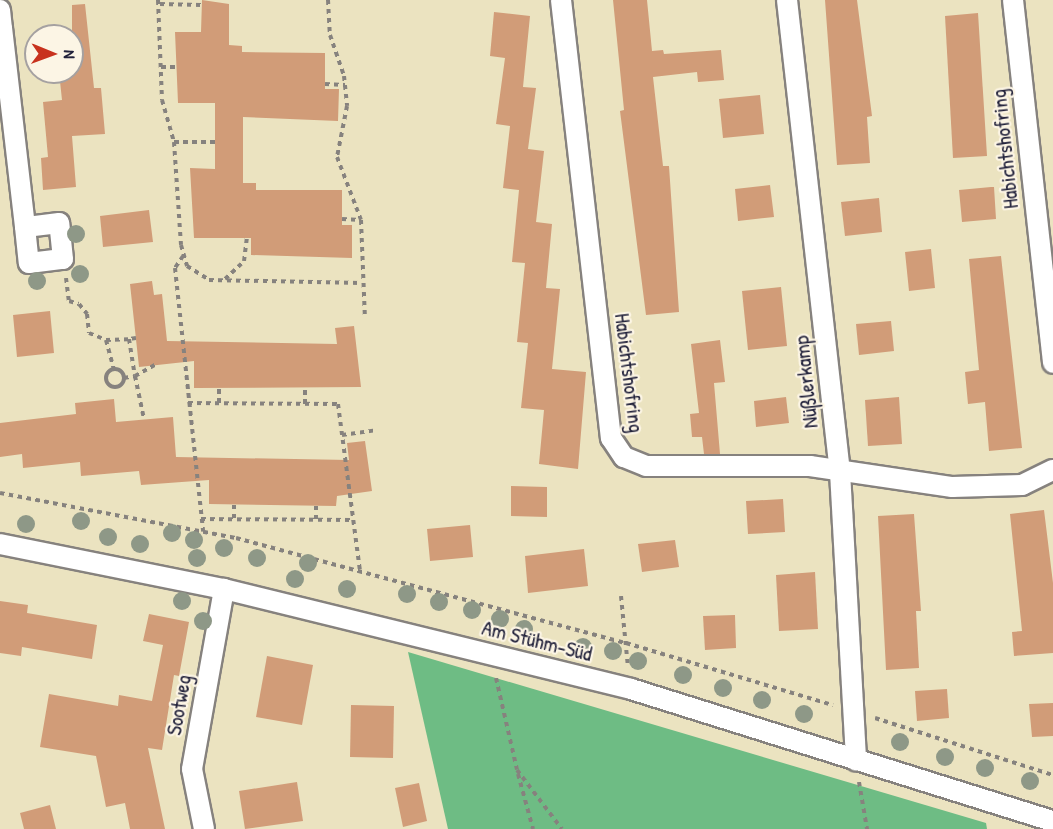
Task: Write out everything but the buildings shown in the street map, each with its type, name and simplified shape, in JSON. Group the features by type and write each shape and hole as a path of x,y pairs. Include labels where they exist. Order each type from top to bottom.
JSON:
{"street":[{"name":"Habichtshofring","path":"561,0 613,444 624,457 646,466 770,464 810,466 901,482 982,488 1032,483 1053,470"},
{"name":"Nüßlerkamp","path":"787,0 840,472 856,761"},
{"name":"Habichtshofring","path":"1012,0 1053,363"},
{"path":"1,22 29,263 63,259 59,223 25,227"},
{"name":"Am Stühm-Süd","path":"0,544 224,589 631,689 1053,821"},
{"name":"Sootweg","path":"204,829 192,769 224,589"}],"path":[{"path":"328,0 330,35 345,85 345,126 337,157 361,220 365,318"},
{"path":"201,5 159,2 162,100 174,142 183,256 199,276 223,280 362,283"},
{"path":"161,67 178,67"},
{"path":"325,84 345,85"},
{"path":"174,142 215,142"},
{"path":"342,219 361,220"},
{"path":"223,280 239,270 244,261 247,238"},
{"path":"183,256 175,267 203,532"},
{"path":"63,259 69,301 79,304 87,314 89,333 106,340 136,338"},
{"path":"129,339 144,419"},
{"path":"106,340 114,369"},
{"path":"114,369 107,374 109,384 119,386 124,378 135,376 154,365"},
{"path":"114,369 120,371 124,378"},
{"path":"219,388 219,403"},
{"path":"305,389 305,404"},
{"path":"188,403 338,404 360,571"},
{"path":"342,435 377,430"},
{"path":"0,494 203,532 360,571 626,643 853,711 1053,775"},
{"path":"234,504 234,519"},
{"path":"316,506 316,520"},
{"path":"201,519 353,520"},
{"path":"621,596 631,689"},
{"path":"490,653 533,829"},
{"path":"856,761 867,829"},
{"path":"517,770 562,829"}],"green space":[{"path":"408,652 986,823 987,829 448,829"}]}
